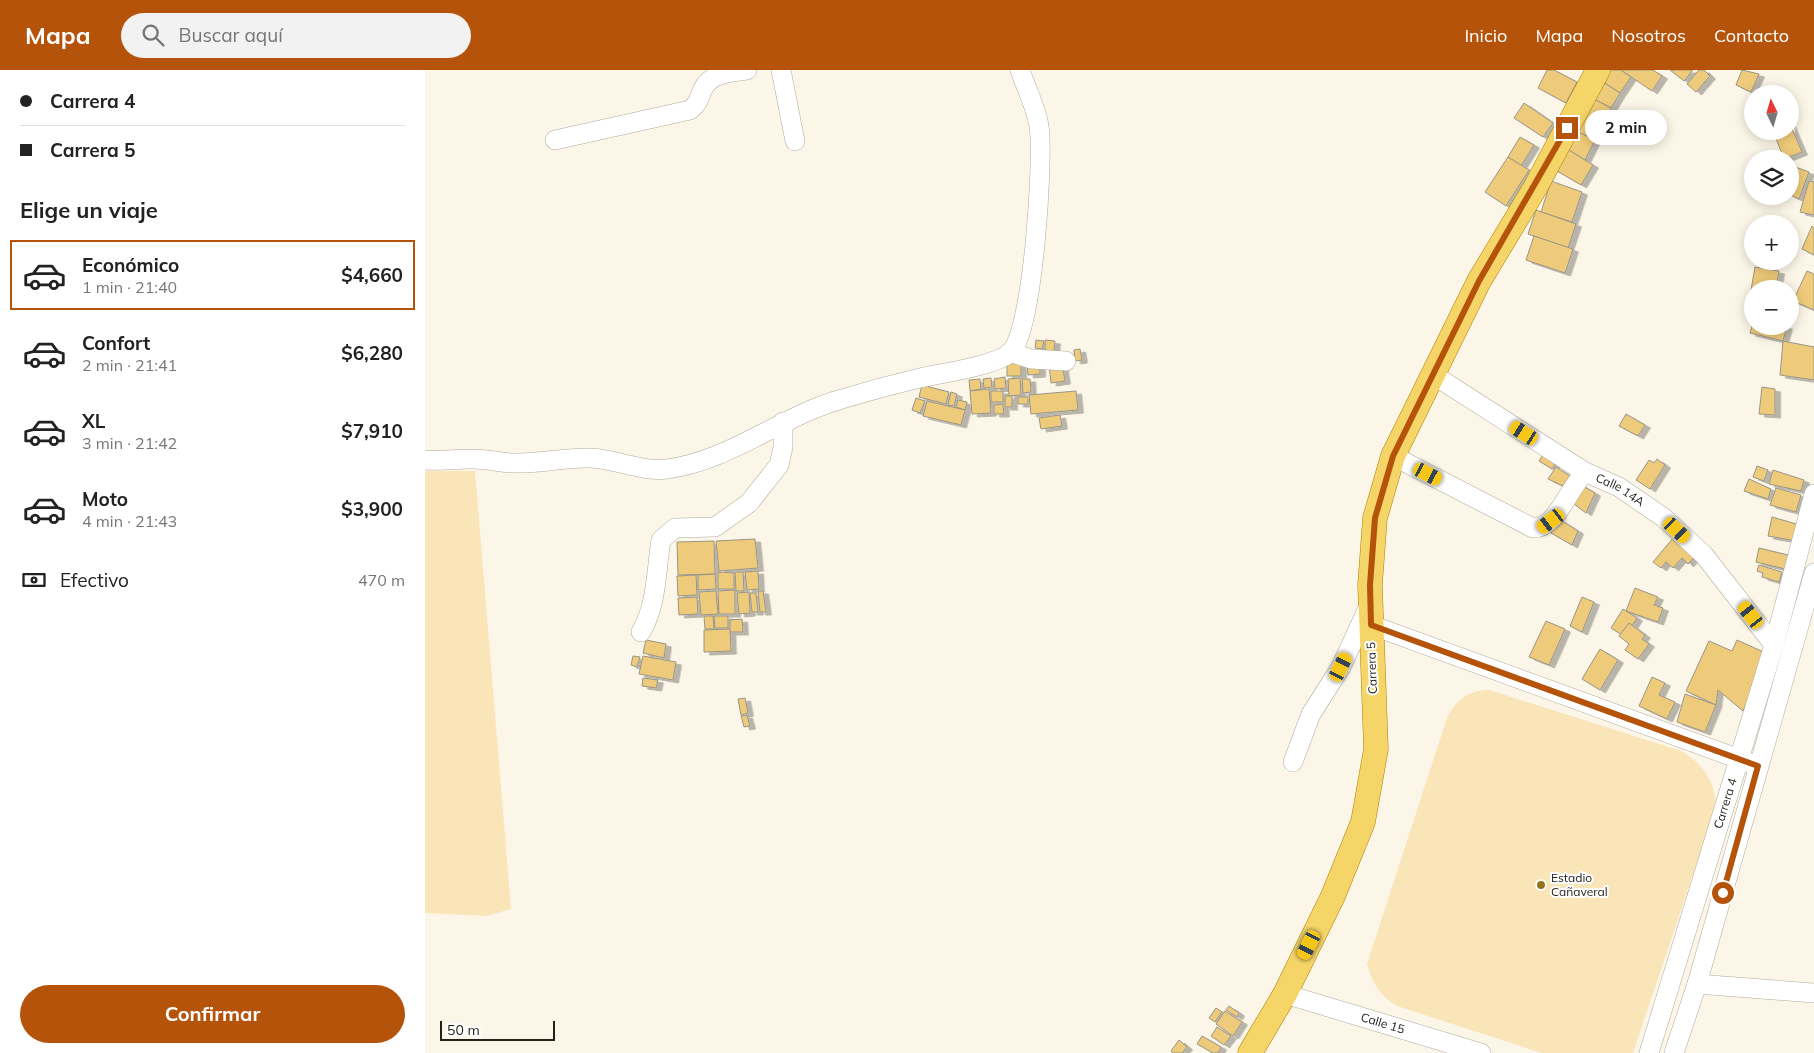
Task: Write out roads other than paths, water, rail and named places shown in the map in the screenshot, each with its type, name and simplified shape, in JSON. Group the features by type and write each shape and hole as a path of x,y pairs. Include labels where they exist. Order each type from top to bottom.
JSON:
{"main road":[{"name":"Carrera 5","path":"1250,1053 1285,994 1333,896 1363,822 1376,749 1370,600 1375,518 1393,456 1479,281 1535,188 1598,70"}],"street":[{"path":"555,140 690,110 699,103 704,88 711,79 747,70"},
{"path":"781,70 795,141"},
{"path":"425,460 442,461 472,458 520,464 572,457 601,458 628,465 665,469 695,463 723,453 783,422 840,399 986,363 1010,352 1019,337 1024,321 1035,239 1041,141 1039,122 1020,70"},
{"path":"1010,352 1031,359 1067,361"},
{"name":"Calle 14A","path":"1432,374 1585,472 1619,488 1664,518 1703,555 1774,645"},
{"path":"641,632 648,619 654,598 661,540 675,528 715,527 749,503 779,465 783,447 783,422"},
{"path":"1393,456 1533,528 1541,528 1551,521 1578,479 1585,472"},
{"name":"Carrera 4","path":"1649,1053 1774,645 1814,494"},
{"name":"Carrera 4","path":"1674,1053 1697,984 1814,573"},
{"path":"1293,762 1311,714 1341,667 1363,621 1370,600"},
{"path":"1371,625 1758,766"},
{"path":"1697,984 1814,993"},
{"name":"Calle 15","path":"1285,994 1481,1053"}],"place":[{"name":"Estadio Cañaveral","path":"1541,885"}]}
